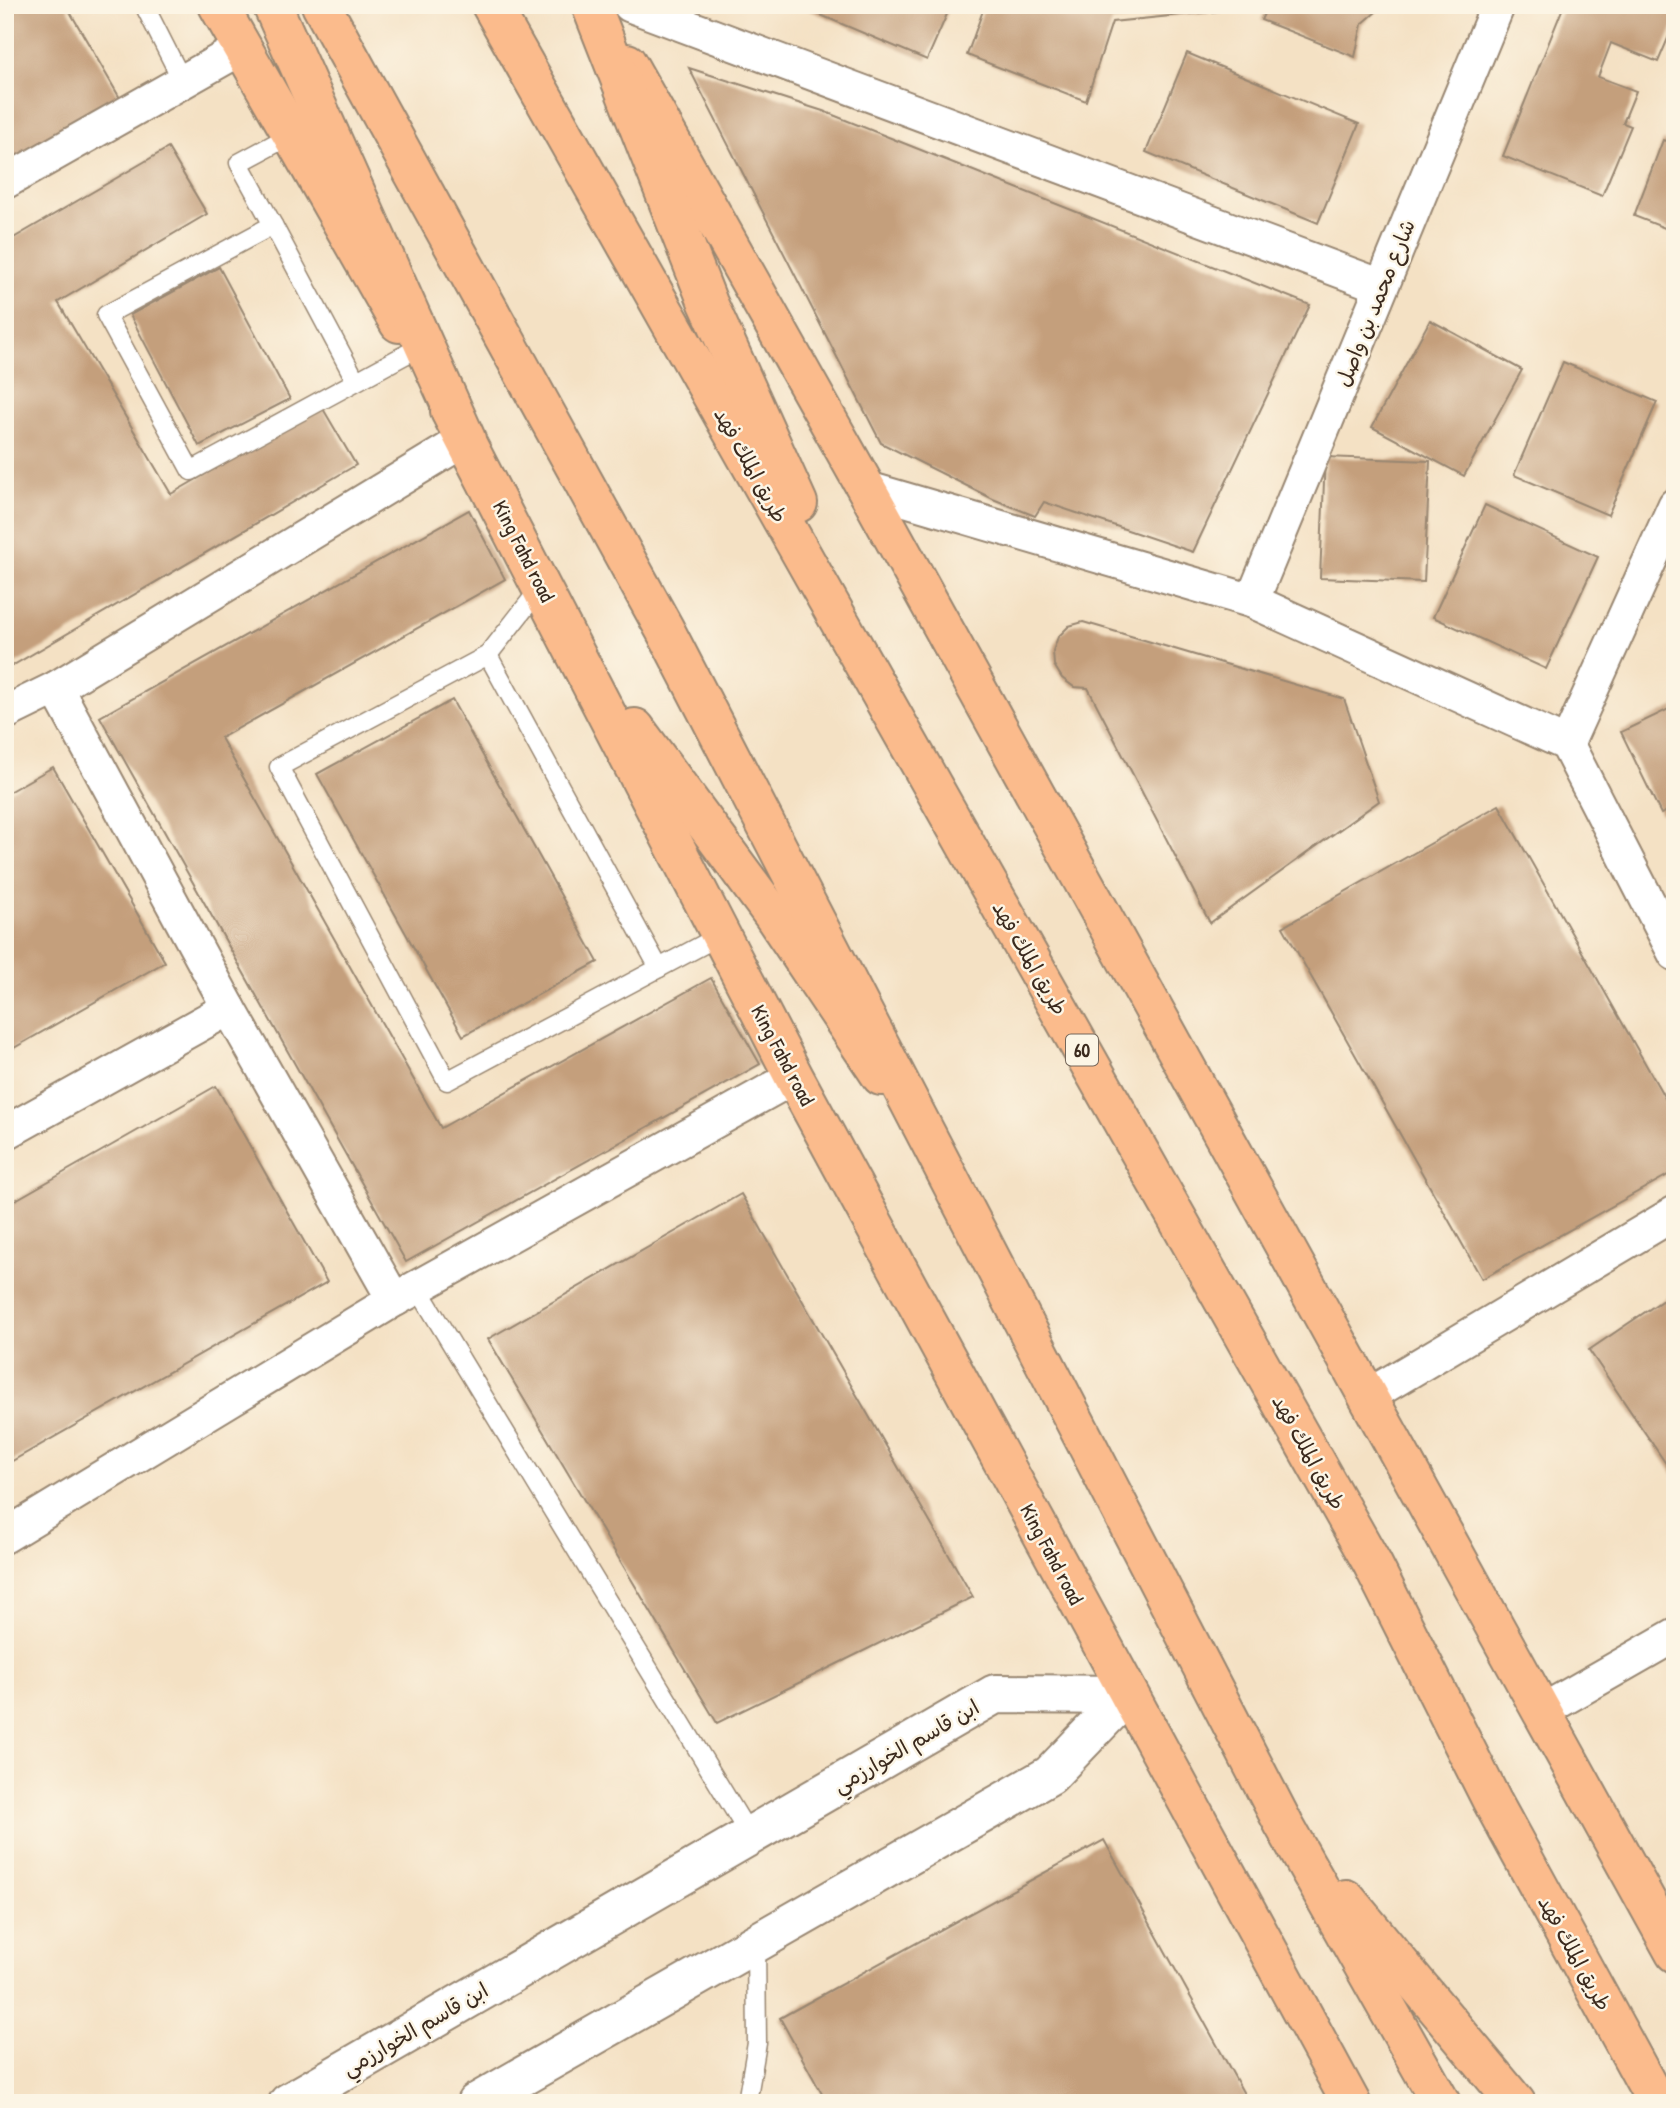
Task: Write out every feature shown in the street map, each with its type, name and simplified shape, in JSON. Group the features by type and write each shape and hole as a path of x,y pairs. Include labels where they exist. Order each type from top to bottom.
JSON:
{"main road":[{"name":"King Fahd road","path":"218,5 466,439 794,1077 1127,1695 1351,2103"},
{"path":"272,5 466,439"},
{"path":"321,5 665,630 1284,1825 1441,2103"},
{"name":"طريق الملك فهد","path":"491,5 1372,1563 1492,1801 1657,2103"},
{"path":"592,5 708,303 900,728"},
{"path":"592,5 866,488 1675,1953"},
{"path":"568,637 774,915 951,1182"},
{"path":"1492,1801 1628,2103"},
{"path":"1284,1825 1516,2103"}],"street":[{"path":"630,5 1381,286"},
{"name":"شارع محمد بن واصل","path":"1252,601 1498,5"},
{"path":"5,182 242,48"},
{"path":"5,713 56,688 466,439"},
{"path":"866,488 1252,601 1567,744 1675,954"},
{"path":"1567,744 1675,505"},
{"path":"56,688 229,1008 406,1293"},
{"path":"5,1133 229,1008"},
{"path":"5,1536 406,1293 794,1077"},
{"path":"1368,1396 1675,1213"},
{"path":"1542,1712 1675,1635"},
{"name":"ابن قاسم الخوارزمي","path":"288,2103 995,1694 1127,1695"},
{"path":"476,2103 1050,1775 1127,1695"}],"lane":[{"path":"144,5 183,82"},
{"path":"291,135 239,163 355,382"},
{"path":"273,225 106,316 191,471 414,350"},
{"path":"542,586 488,656 279,767 447,1081 721,935"},
{"path":"488,656 659,968"},
{"path":"406,1293 750,1836"},
{"path":"743,2103 748,2096 757,2043 756,1943"}],"building":[{"path":"66,5 121,100 5,167 5,7"},
{"path":"797,5 951,5 927,60"},
{"path":"985,5 1248,5 1248,8 1112,22 1086,101 967,55"},
{"path":"1268,5 1384,5 1362,24 1355,57 1261,20"},
{"path":"1564,5 1675,5 1675,22 1658,62 1611,43 1598,77 1636,91 1623,123 1631,126 1602,196 1503,156"},
{"path":"1187,53 1359,124 1318,223 1146,152"},
{"path":"689,68 823,111 1310,305 1193,552 1044,502 1035,516 993,499 881,443"},
{"path":"1663,140 1675,144 1675,232 1634,216"},
{"path":"168,148 207,214 58,302 171,494 322,407 356,465 5,670 5,243"},
{"path":"219,267 290,399 199,446 130,315"},
{"path":"1430,320 1522,370 1464,476 1372,427"},
{"path":"1563,362 1657,402 1608,515 1514,475"},
{"path":"1325,457 1430,461 1424,582 1320,578"},
{"path":"1485,505 1598,557 1546,669 1433,617"},
{"path":"469,510 505,579 221,738 441,1128 711,978 760,1064 406,1262 100,717"},
{"path":"1083,622 1344,699 1379,801 1210,923 1088,688 1074,687 1062,678 1054,665 1053,651 1058,637 1069,626"},
{"path":"452,700 598,962 463,1036 317,774"},
{"path":"1675,706 1675,808 1661,814 1621,732"},
{"path":"53,767 165,962 5,1053 5,794"},
{"path":"1499,805 1675,1116 1675,1171 1482,1279 1283,927"},
{"path":"216,1086 327,1282 5,1465 5,1206"},
{"path":"741,1194 973,1597 717,1723 488,1339"},
{"path":"1675,1292 1675,1477 1589,1350"},
{"path":"1104,1840 1249,2103 827,2103 780,2018"}]}
